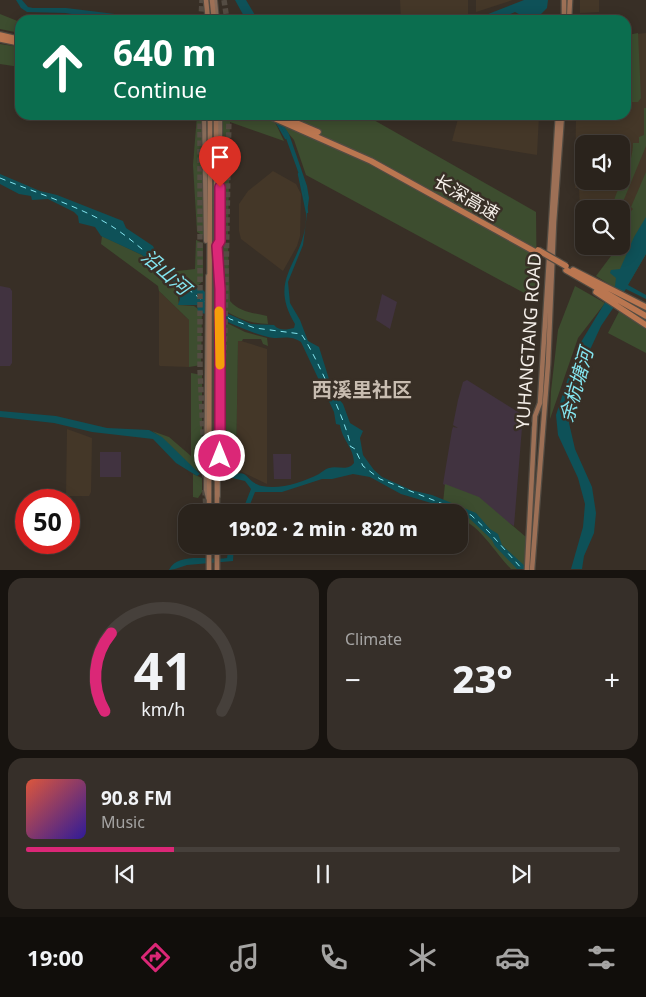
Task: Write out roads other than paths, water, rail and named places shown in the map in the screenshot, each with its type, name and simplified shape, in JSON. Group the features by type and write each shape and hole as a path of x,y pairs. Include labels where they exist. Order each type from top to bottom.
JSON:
{"highway":[{"path":"0,37 15,39"},
{"name":"长深高速","path":"286,120 414,180 646,316"},
{"path":"622,302 646,307"},
{"path":"622,302 646,325"},
{"name":"长深高速","path":"622,302 646,312"}],"main road":[{"path":"206,0 208,15"},
{"path":"214,0 216,15"},
{"path":"564,0 564,15"},
{"path":"569,15 570,0"},
{"path":"204,120 207,184 206,241"},
{"path":"209,500 206,490 211,191 210,120"},
{"path":"216,120 211,191 217,246 219,340 220,491 216,500"},
{"path":"217,246 220,237 220,120"},
{"name":"YUHANGTANG ROAD","path":"530,569 527,562 530,492 535,416 540,404 558,120"},
{"name":"YUHANGTANG ROAD","path":"530,569 548,364 554,222 562,120"},
{"path":"207,184 211,191 207,203"},
{"path":"209,285 209,504"},
{"path":"216,504 218,289"},
{"path":"209,554 209,568"},
{"path":"217,554 217,567"}],"water":[{"path":"16,0 22,0 28,7 33,8 66,8 123,15 27,12 21,8"},
{"path":"235,0 246,0 255,15 243,15"},
{"path":"524,0 548,0 547,8 541,15 521,15 515,12 508,15 486,15"},
{"name":"沿山河","path":"276,120 280,120 289,134 307,186 309,198 303,245 288,282 290,303 300,320 308,341 319,347 333,392 343,404 350,423 363,431 360,438 363,455 374,470 382,477 411,490 432,495 454,504 435,504 401,494 370,477 353,474 332,479 322,479 282,492 255,492 250,504 245,504 251,489 245,481 228,477 240,473 256,484 276,487 306,480 332,467 345,468 354,463 352,453 340,425 336,424 334,412 301,342 292,338 272,338 250,331 198,312 197,305 178,305 180,299 177,289 142,255 101,236 95,227 79,223 78,216 74,212 48,199 32,200 31,196 19,194 0,184 0,174 40,191 57,195 123,221 126,228 153,246 163,267 185,282 203,290 224,312 251,324 274,325 283,330 294,328 295,324 287,308 284,295 285,282 304,235 306,209 303,187 284,132"},
{"name":"余杭塘河","path":"646,217 646,254 628,285 646,295 646,299 626,289 601,326 583,365 575,388 569,423 575,449 592,487 596,513 594,533 584,556 582,569 571,569 583,527 585,504 578,478 558,435 556,415 578,347 615,286 616,278 610,273 611,270 620,269 626,255 630,255 630,246"},
{"path":"0,411 56,416 107,428 149,430 162,437 200,474 197,476 176,463 153,439 92,432 54,423 0,417"},
{"path":"468,510 476,513 490,529 498,534 502,545 528,569 517,569 495,546 492,540 469,518"},
{"path":"228,554 233,554 233,561 187,565 169,570 173,564 187,559 227,558"}],"waterway":[{"path":"276,121 286,138"},
{"path":"299,174 307,212"},
{"path":"223,476 230,477"}],"tunnel":[{"path":"201,15 202,0"},
{"path":"224,0 226,15"},
{"path":"200,120 200,369 205,478"},
{"path":"219,435 225,332 229,120"},
{"path":"205,490 206,504"}],"district":[{"name":"西溪里社区","path":"362,389"}]}
